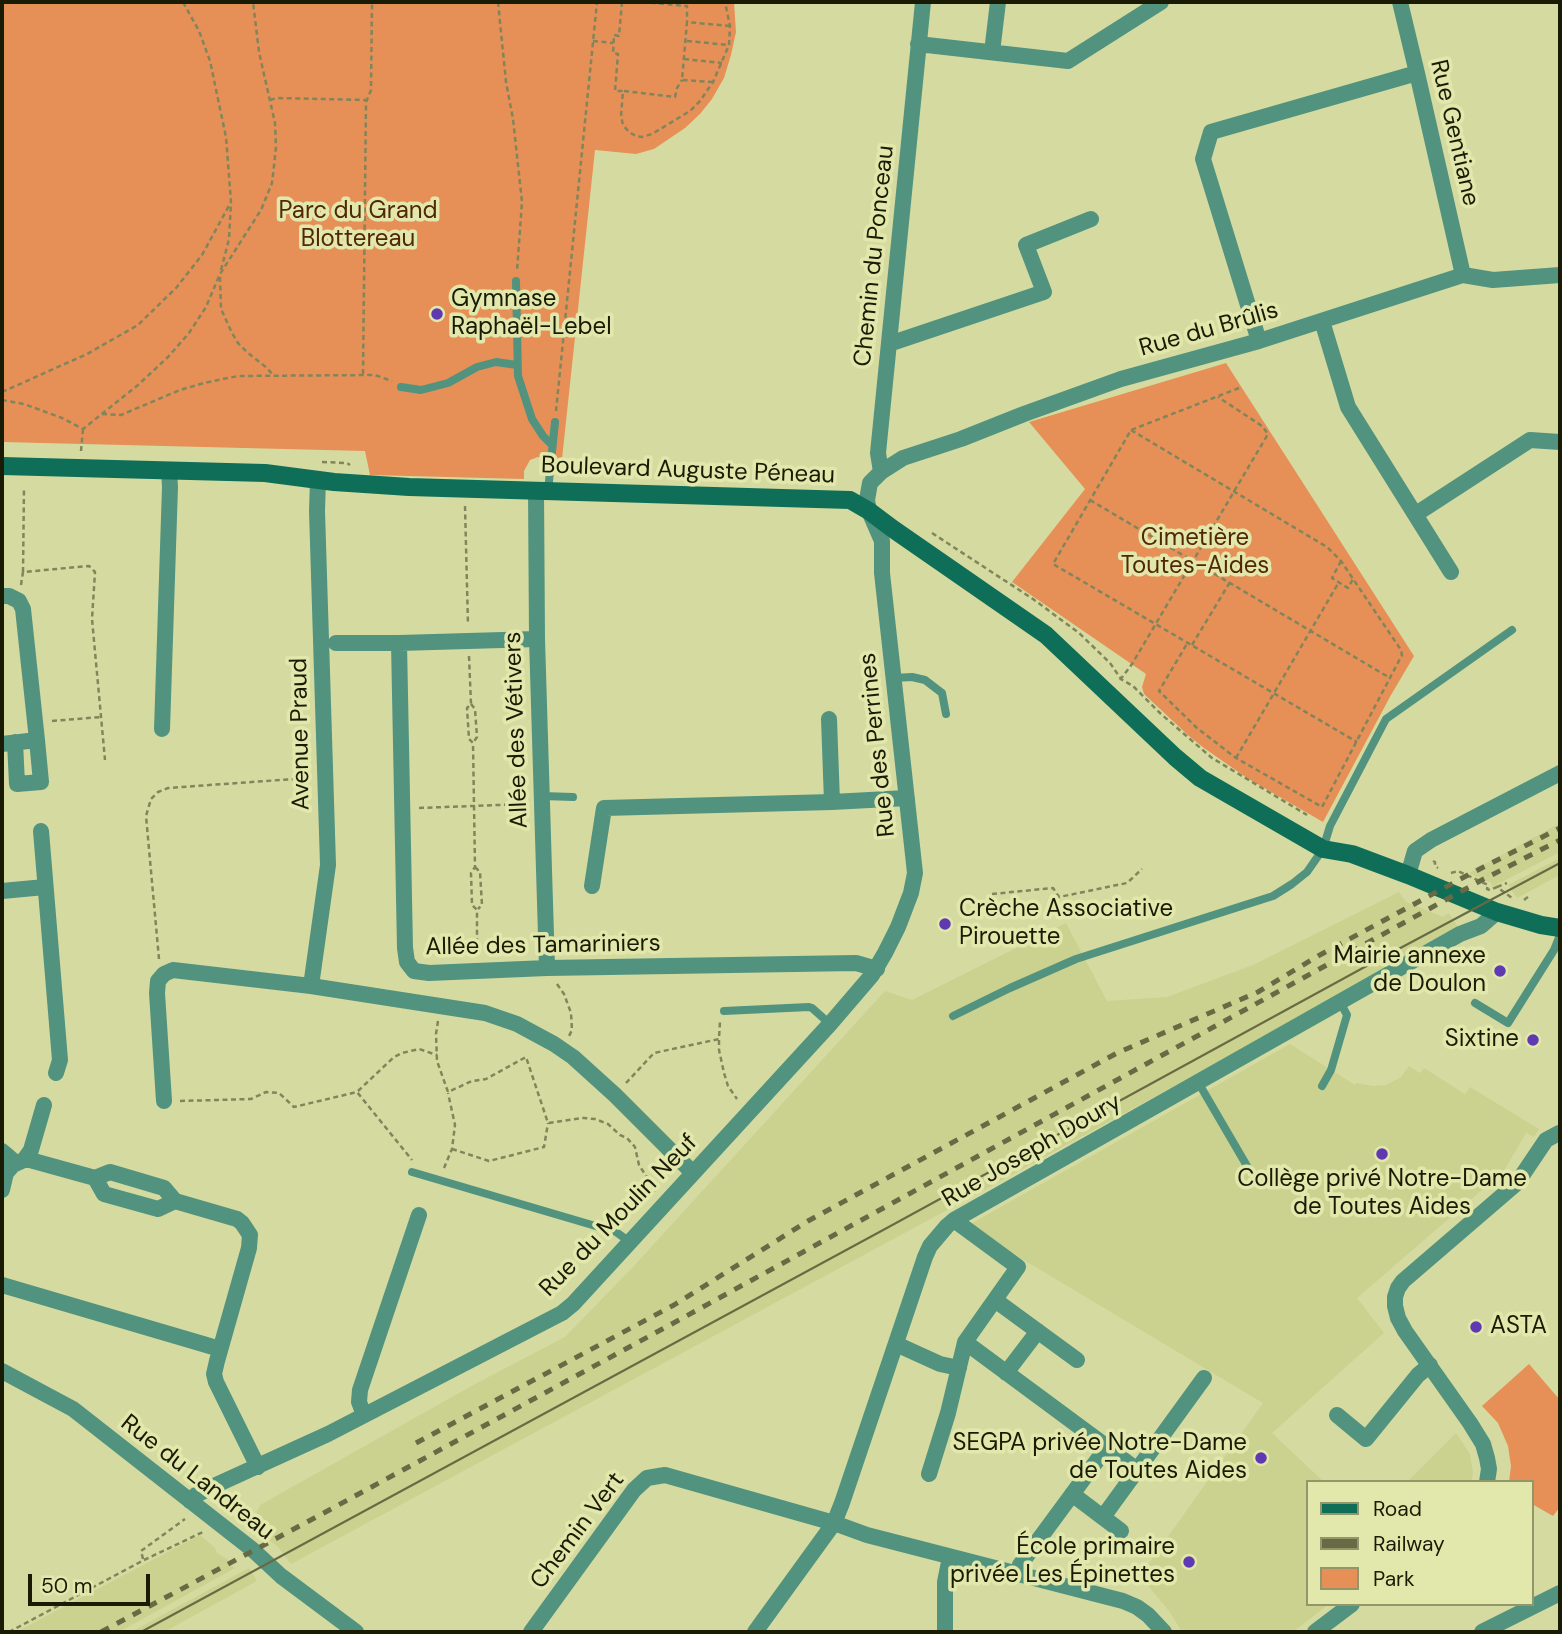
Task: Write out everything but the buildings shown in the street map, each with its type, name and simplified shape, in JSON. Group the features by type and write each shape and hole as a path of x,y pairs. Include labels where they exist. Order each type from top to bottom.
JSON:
{"street":[{"name":"Chemin du Ponceau","path":"870,511 867,500 870,483 881,472 878,453 923,2"},
{"path":"992,52 998,2"},
{"path":"918,44 1068,61 1161,2"},
{"name":"Rue Gentiane","path":"1400,2 1462,275"},
{"path":"1259,341 1203,159 1211,132 1418,73"},
{"path":"889,344 1044,292 1026,245 1091,219"},
{"name":"Rue du Brûlis","path":"881,472 903,458 1073,396 1156,369 1259,341 1462,275 1493,280 1560,275"},
{"path":"1322,321 1348,407 1451,572"},
{"path":"1416,514 1531,440 1560,442"},
{"name":"Boulevard Auguste Péneau","path":"2,466 265,473 409,487 850,500 870,511 913,544 1046,635 1200,778 1323,849 1352,854 1497,912 1560,928"},
{"path":"162,729 169,470"},
{"name":"Avenue Praud","path":"311,986 328,865 318,479"},
{"name":"Allée des Vétivers","path":"542,491 537,639 542,800 542,968"},
{"name":"Rue des Perrines","path":"870,511 882,541 882,573 915,873 898,927 877,969"},
{"path":"2,596 19,601 23,609 37,740 41,782 17,784 8,743 37,740"},
{"path":"336,642 537,639"},
{"name":"Allée des Tamariniers","path":"398,643 405,948 407,962 414,971 856,963 877,969"},
{"path":"828,719 832,802"},
{"path":"1408,875 1415,851 1431,840 1560,773"},
{"path":"592,886 604,808 907,798"},
{"path":"41,831 60,1060 56,1073"},
{"path":"2,891 45,887"},
{"name":"Rue Joseph Doury","path":"755,1632 834,1523 925,1257 930,1246 954,1220 1460,934 1481,926 1497,912"},
{"name":"Rue du Moulin Neuf","path":"194,1504 196,1495 307,1444 573,1304 830,1024 877,969"},
{"path":"164,1101 157,993 158,981 164,974 173,970 311,986 485,1013 517,1024 573,1057 693,1173"},
{"path":"2,1190 6,1173 31,1150 44,1105"},
{"path":"1487,1480 1489,1469 1483,1444 1405,1331 1398,1318 1395,1297 1398,1288 1418,1267 1517,1183 1546,1140 1560,1130"},
{"path":"2,1151 20,1162 30,1160 95,1178 110,1172 164,1188 175,1200 231,1217 247,1229 250,1235 249,1248 215,1369 216,1382 258,1466"},
{"path":"95,1178 104,1194 114,1197 158,1209 175,1200"},
{"path":"364,1415 359,1402 360,1390 419,1215"},
{"path":"929,1474 941,1438 965,1342 1018,1267 954,1220"},
{"path":"2,1285 220,1349"},
{"path":"995,1300 1077,1360"},
{"path":"1006,1373 1038,1331"},
{"path":"965,1342 1137,1470"},
{"path":"896,1344 940,1364 959,1368"},
{"path":"1337,1415 1366,1439 1418,1375 1430,1365"},
{"name":"Rue du Landreau","path":"2,1371 73,1409 260,1556 346,1629"},
{"path":"1103,1517 1204,1378"},
{"path":"1016,1574 1107,1447"},
{"name":"Chemin Vert","path":"531,1632 634,1490 647,1478 665,1475 859,1532 1123,1601 1148,1615 1164,1632"},
{"path":"1072,1494 1121,1531"},
{"path":"945,1632 945,1582 950,1557"},
{"path":"1482,1632 1560,1593"},
{"path":"1315,1632 1349,1606"}],"lane":[{"path":"516,281 518,376 532,419 552,445"},
{"path":"401,387 421,390 448,383 477,367 496,362 517,365"},
{"path":"542,491 555,422"},
{"path":"953,1016 1076,959 1273,896 1292,884 1307,872 1323,849 1330,826 1386,719 1512,630"},
{"path":"894,678 912,677 925,680 943,693 946,714"},
{"path":"542,800 573,797"},
{"path":"1475,1003 1508,1023 1554,950 1560,935"},
{"path":"1322,1086 1331,1070 1347,1015 1340,1002"},
{"path":"724,1011 809,1007 830,1024"},
{"path":"1198,1082 1247,1166"},
{"path":"416,1174 616,1232 630,1242"}],"path":[{"path":"82,444 83,429 138,385 182,341 206,307 220,274 229,239 231,202 226,136 209,61 199,31 183,2"},
{"path":"253,2 259,52 275,123 276,147 272,183 261,210 220,274 219,293 221,309 232,333 248,353 274,376"},
{"path":"363,374 366,100 371,90 372,2"},
{"path":"498,2 522,202 516,281"},
{"path":"555,422 597,2"},
{"path":"622,2 619,36 614,35 613,43 613,53 618,54 615,90 675,97 682,80 687,6 642,2"},
{"path":"623,91 623,125 636,136 652,134 690,111 713,82 729,45 730,26 725,2"},
{"path":"687,22 730,26"},
{"path":"593,41 613,43"},
{"path":"685,41 729,45"},
{"path":"684,59 723,63"},
{"path":"682,80 713,82"},
{"path":"270,100 366,100"},
{"path":"2,391 87,354 138,325 176,288 202,255 231,202"},
{"path":"102,414 121,415 180,390 238,376 375,374 401,387"},
{"path":"1239,388 1131,430 1054,564 1357,742"},
{"path":"1107,692 1132,664 1268,434 1262,426 1217,397"},
{"path":"2,400 24,404 83,429"},
{"path":"1131,430 1327,547 1341,561 1401,650 1402,655 1322,807 1236,758 1197,728 1159,691 1230,582"},
{"path":"19,601 23,572 24,488"},
{"path":"464,497 471,704 475,709 477,737 473,743 475,867 471,873 472,905 477,909"},
{"path":"1090,500 1390,678"},
{"path":"933,533 1079,633 1111,663 1121,679 1133,686 1212,758 1307,815"},
{"path":"1341,561 1332,578 1348,588 1353,579"},
{"path":"23,572 89,566 95,572 92,619 104,760"},
{"path":"1236,758 1339,582"},
{"path":"471,704 467,708 469,739 473,743"},
{"path":"35,722 101,717"},
{"path":"164,974 159,959 146,816 151,799 167,788 325,777"},
{"path":"402,808 542,800"},
{"path":"1433,861 1436,862 1437,868"},
{"path":"475,867 480,872 482,905 477,909"},
{"path":"992,894 1053,888 1059,897 1127,883 1142,869"},
{"path":"1450,873 1458,871 1468,875 1488,885 1487,889 1490,891 1507,883"},
{"path":"1497,887 1517,902 1529,896"},
{"path":"1524,900 1531,903"},
{"path":"477,909 477,971"},
{"path":"542,968 564,993 571,1013 572,1030 566,1042"},
{"path":"439,1180 453,1149 455,1125 437,1055 436,1034 441,1006"},
{"path":"724,1011 719,1023 719,1050 728,1086 750,1111"},
{"path":"615,1095 654,1053 719,1039"},
{"path":"164,1101 251,1099 266,1092 279,1093 294,1107 357,1092 394,1057 419,1049 437,1055"},
{"path":"448,1092 472,1081 486,1079 526,1057 548,1123 544,1147 489,1161 453,1149"},
{"path":"357,1092 418,1167 416,1174"},
{"path":"548,1123 583,1118 608,1124 635,1147 639,1165 655,1192 662,1184 673,1195"},
{"path":"144,1560 141,1551 183,1521 194,1504"},
{"path":"9,1632 144,1560 207,1531 215,1521"}],"shaded area":[{"path":"1560,823 1560,852 1492,887 1491,883 1469,873"},
{"path":"1560,858 1560,875 1517,898 1508,885"},
{"path":"1399,892 1406,902 1443,917 1449,913 1460,930 291,1564 278,1547 261,1533 257,1534 253,1527 247,1527 253,1521 260,1505 475,1384 565,1337 632,1268 885,991 912,1000 1066,923 1107,1001 1167,997 1253,965"},
{"path":"1290,1044 1355,1085 1386,1085 1401,1077 1409,1066 1420,1073 1424,1068 1465,1094 1470,1087 1539,1129 1534,1137 1526,1133 1504,1171 1357,1298 1384,1333 1272,1433 1322,1480 1306,1480 1306,1606 1326,1606 1293,1632 1182,1632 1169,1611 1140,1576 1263,1403 967,1226"},
{"path":"1456,1433 1470,1454 1471,1480 1409,1480"},
{"path":"200,1535 235,1568 119,1632 16,1632"},
{"path":"249,1568 257,1581 164,1632 131,1632"}],"green space":[{"name":"Parc du Grand Blottereau","path":"2,2 734,2 736,32 724,78 712,99 685,128 654,149 636,154 595,150 562,459 538,457 530,460 524,471 524,479 370,475 365,451 2,442"},
{"name":"Cimetière Toutes-Aides","path":"1226,363 1414,656 1323,822 1247,778 1204,748 1144,694 1142,687 1146,674 1012,582 1085,489 1029,422"},
{"path":"1529,1364 1560,1400 1560,1507 1553,1516 1534,1505 1534,1480 1509,1480 1511,1466 1508,1446 1498,1423 1482,1406"}],"tram line":[{"path":"141,1632 1560,863"}],"railway":[{"path":"416,1443 674,1305 808,1221 1117,1053 1258,992 1318,956 1560,828"},
{"path":"101,1632 679,1320 1480,881 1560,840"}],"place":[{"name":"Gymnase Raphaël-Lebel","path":"437,314"},
{"name":"Crèche Associative Pirouette","path":"945,924"},
{"name":"Mairie annexe de Doulon","path":"1500,971"},
{"name":"Sixtine","path":"1533,1040"},
{"name":"Collège privé Notre-Dame de Toutes Aides","path":"1382,1154"},
{"name":"ASTA","path":"1476,1327"},
{"name":"SEGPA privée Notre-Dame de Toutes Aides","path":"1261,1458"},
{"name":"École primaire privée Les Épinettes","path":"1189,1562"}]}
